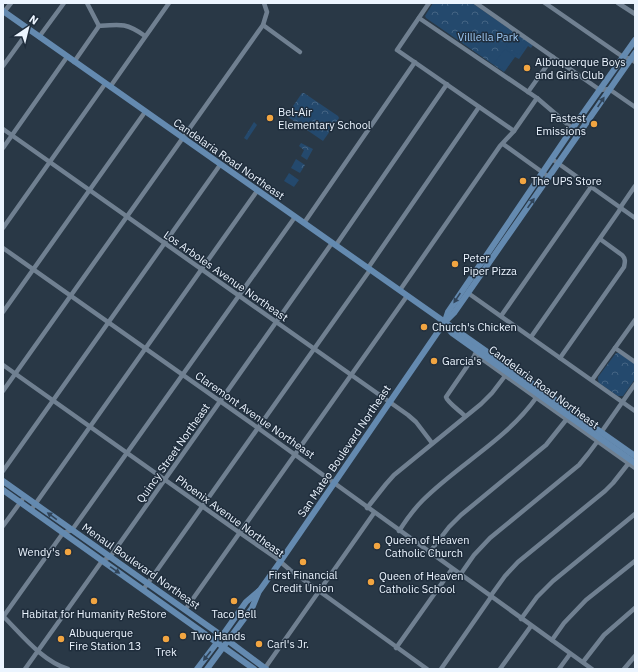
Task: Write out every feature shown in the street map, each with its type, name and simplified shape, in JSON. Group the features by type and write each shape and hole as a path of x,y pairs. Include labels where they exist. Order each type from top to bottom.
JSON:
{"main road":[{"name":"Candelaria Road Northeast","path":"4,12 400,290 444,323 456,329 478,351 598,437 632,464"},
{"name":"San Mateo Boulevard Northeast","path":"444,323 448,312 483,260 572,129 635,40"},
{"name":"San Mateo Boulevard Northeast","path":"207,669 252,608 260,590 444,323 454,313 468,294 609,89 633,60 635,53"},
{"path":"468,294 468,287 483,260"},
{"name":"Candelaria Road Northeast","path":"598,437 635,456"},
{"name":"Menaul Boulevard Northeast","path":"3,481 222,636 265,669"},
{"name":"Menaul Boulevard Northeast","path":"3,490 252,667 258,669"},
{"name":"San Mateo Boulevard Northeast","path":"197,669 246,602 260,590"},
{"path":"165,605 172,606 179,610 185,610"}],"street":[{"path":"4,12 11,3"},
{"path":"39,37 64,3"},
{"path":"87,3 99,26"},
{"path":"3,228 50,162 169,3"},
{"path":"3,391 263,25 267,12 264,3"},
{"path":"429,3 398,50 514,131"},
{"path":"476,3 600,90 609,89 635,107"},
{"path":"546,3 623,57 633,60"},
{"path":"618,3 635,14"},
{"path":"419,18 537,98 579,134"},
{"path":"263,25 300,52"},
{"path":"99,26 129,26 145,36"},
{"path":"74,62 99,26"},
{"path":"3,66 29,30"},
{"path":"3,148 67,57"},
{"path":"528,92 553,57"},
{"path":"304,223 415,62"},
{"name":"Quincy Street Northeast","path":"25,669 102,561 110,557 447,84"},
{"path":"400,290 500,146 514,131 537,98"},
{"path":"144,590 314,349 479,107"},
{"path":"3,312 145,112"},
{"name":"Los Arboles Avenue Northeast","path":"3,128 412,418 432,443"},
{"path":"503,144 549,177"},
{"path":"552,159 635,218"},
{"path":"3,471 220,165"},
{"path":"530,337 600,239 635,186"},
{"path":"501,316 591,187"},
{"path":"31,510 257,191"},
{"path":"68,669 58,665 38,651 3,617 63,533 72,530 295,217"},
{"path":"560,358 626,262 622,255 600,239"},
{"name":"Claremont Avenue Northeast","path":"3,248 335,483 339,488 592,669"},
{"path":"468,294 635,410"},
{"path":"185,610 407,296"},
{"path":"592,380 635,320"},
{"path":"615,348 635,362"},
{"path":"465,416 447,400 446,397 478,351 505,376 536,398 569,416 598,437"},
{"name":"Phoenix Avenue Northeast","path":"3,365 165,479 427,669"},
{"path":"367,508 394,475 489,397 505,376"},
{"path":"460,575 484,543 579,465 635,384"},
{"path":"399,531 410,514 427,496 516,423 536,398"},
{"path":"429,553 438,540 456,520 546,445 569,416"},
{"path":"440,669 512,568 605,491 632,464 635,468"},
{"path":"3,526 24,496"},
{"path":"265,669 318,591 374,513"},
{"path":"521,619 537,597 550,584 635,514"},
{"path":"552,640 564,623 586,600 635,561"},
{"path":"396,648 452,569"},
{"path":"582,662 604,635 635,608"},
{"path":"500,669 531,626"},
{"path":"559,669 570,654"},
{"path":"624,669 635,656"}],"green space":[{"name":"Villlella Park","path":"433,3 472,3 533,45 531,48 528,46 519,59 515,57 504,72 426,18 425,16"},
{"path":"514,35 527,43 519,55 506,46"},
{"path":"505,49 515,56 505,71 494,63"},
{"path":"302,93 339,118 323,141 287,115"},
{"path":"254,122 257,125 247,140 244,138"},
{"path":"301,143 313,149 307,160 301,156 304,150 299,146"},
{"path":"296,159 305,165 300,173 291,168"},
{"path":"289,173 299,180 294,187 284,181"},
{"path":"616,353 619,353 635,364 635,379 623,396 618,396 599,383 598,380 598,377"}],"place":[{"name":"Albuquerque Boys and Girls Club","path":"527,68"},
{"name":"Bel-Air Elementary School","path":"270,118"},
{"name":"Fastest Emissions","path":"594,124"},
{"name":"The UPS Store","path":"523,181"},
{"name":"Peter Piper Pizza","path":"455,264"},
{"name":"Church's Chicken","path":"424,327"},
{"name":"Garcia's","path":"434,361"},
{"name":"Queen of Heaven Catholic Church","path":"377,546"},
{"name":"Wendy's","path":"68,552"},
{"name":"First Financial Credit Union","path":"303,562"},
{"name":"Queen of Heaven Catholic School","path":"371,582"},
{"name":"Habitat for Humanity ReStore","path":"94,601"},
{"name":"Taco Bell","path":"234,601"},
{"name":"Two Hands","path":"183,636"},
{"name":"Albuquerque Fire Station 13","path":"61,639"},
{"name":"Trek","path":"166,639"},
{"name":"Carl's Jr.","path":"259,644"}]}
